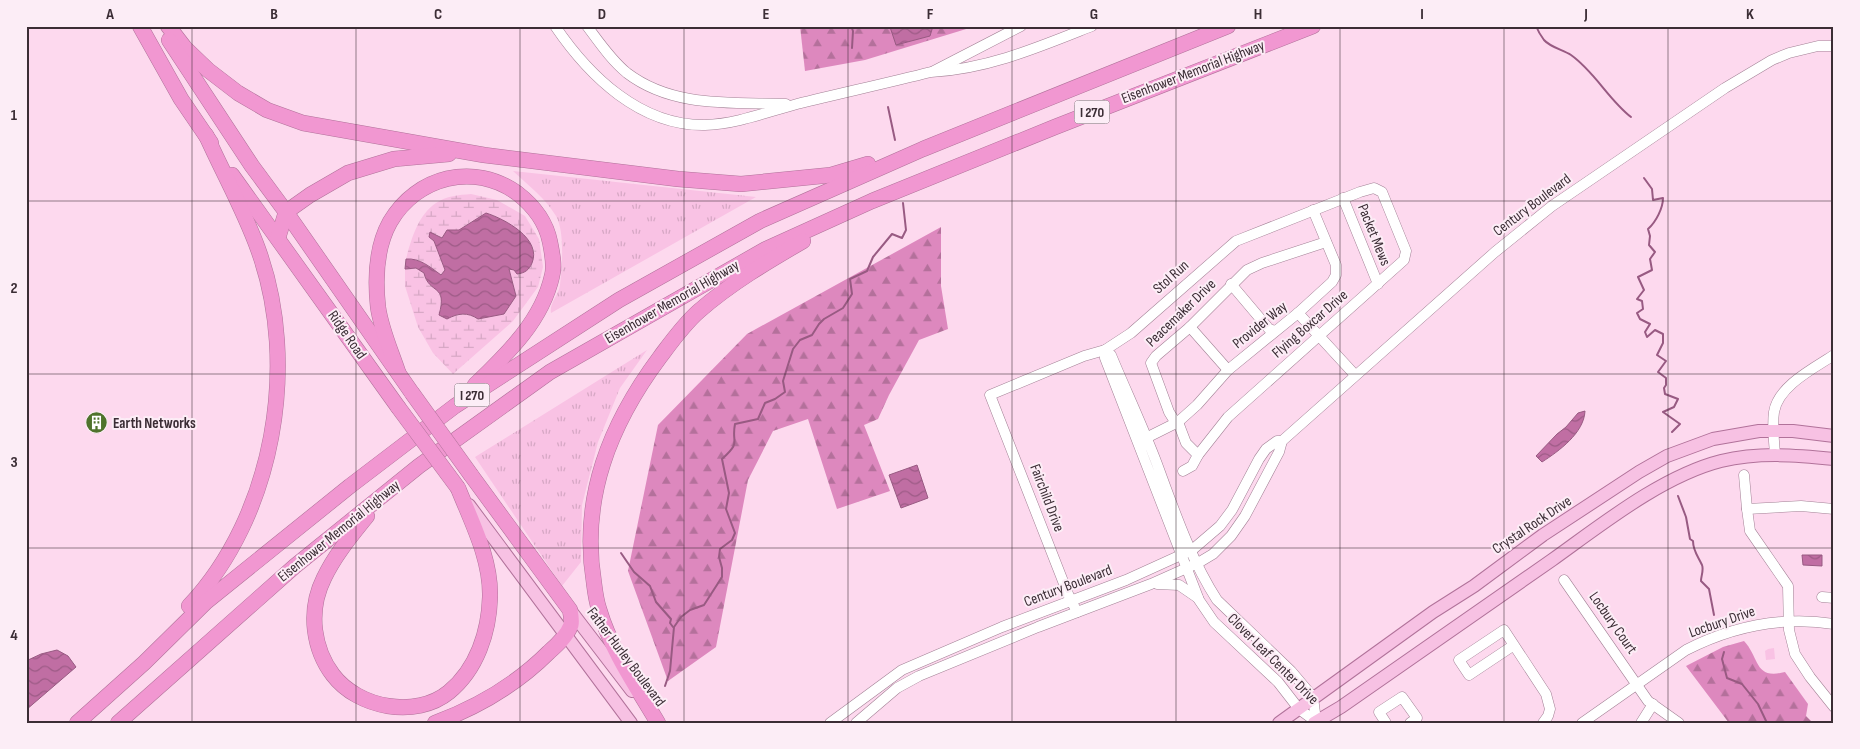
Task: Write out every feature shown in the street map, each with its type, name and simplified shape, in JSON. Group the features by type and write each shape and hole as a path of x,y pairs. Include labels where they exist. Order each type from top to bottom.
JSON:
{"highway":[{"name":"Ridge Road","path":"140,26 182,99 206,135 398,407 458,488"},
{"name":"Ridge Road","path":"160,26 252,166 412,393 570,610"},
{"path":"168,26 185,48 208,70 238,93 267,110 303,123 484,155 678,180 741,184 831,175 923,148"},
{"name":"Eisenhower Memorial Highway","path":"77,723 144,663 206,602 350,486 455,406 619,300 760,221 923,148 1228,26"},
{"name":"Eisenhower Memorial Highway","path":"118,723 295,566 419,466 550,372 766,249 872,201 1073,119 1313,26"},
{"path":"100,702 111,682 156,641 203,591 231,548 251,507 268,452 278,390 277,336 270,292 259,250 206,135"},
{"path":"278,238 286,212 310,195 348,173 394,159 444,154 484,155"},
{"path":"398,372 378,308 376,274 381,247 390,222 404,204 424,188 450,177 476,176 493,180 508,187 525,199 545,224 553,256 553,274 543,302 530,326 506,355 455,406"},
{"path":"657,723 631,680 607,632 598,607 590,557 589,529 594,500 601,468 612,438 627,405 654,365 674,338 698,312 730,286 872,201"},
{"path":"419,466 368,515 343,546 323,579 317,599 314,617 316,638 322,658 332,675 343,686 374,703 409,708 430,702 448,693 462,679 479,650 487,628 490,596 486,561 458,488"},
{"path":"435,723 467,710 518,681 565,636 571,624 570,610"}],"main road":[{"name":"Crystal Rock Drive","path":"1279,723 1433,612 1474,586 1543,535 1639,472 1681,450 1713,440 1759,431 1834,436"},
{"path":"1316,722 1660,486 1699,468 1722,461 1775,454 1834,459"},
{"name":"Ridge Road","path":"458,488 565,636"},
{"name":"Father Hurley Boulevard","path":"570,610 657,723"},
{"path":"565,636 631,723"}],"street":[{"path":"555,26 592,72 628,102 660,117 704,125 736,121 797,104 931,72 950,71 1012,58 1092,26"},
{"path":"587,26 600,44 627,72 663,93 689,100 734,104 797,104"},
{"path":"931,72 1021,26"},
{"name":"Century Boulevard","path":"856,723 897,688 918,676 1038,626 1150,584 1186,569 1213,554 1231,536 1245,516 1279,452 1282,441 1495,252 1578,188 1725,88 1772,60 1818,46 1834,46"},
{"name":"Stol Run","path":"990,395 1084,356 1105,350 1131,333 1236,241 1343,198 1374,188"},
{"name":"Flying Boxcar Drive","path":"1183,470 1192,466 1198,454 1228,417 1404,260 1406,252 1382,192 1374,188"},
{"name":"Packet Mews","path":"1343,198 1378,284"},
{"name":"Provider Way","path":"1142,440 1178,422 1197,405 1228,370 1298,313 1332,282 1336,274 1336,265 1313,210"},
{"name":"Peacemaker Drive","path":"1198,454 1186,443 1178,422 1174,420 1169,412 1151,363 1156,356 1190,327 1247,270 1262,263 1326,242"},
{"path":"1232,284 1269,329 1275,331"},
{"path":"1298,313 1355,376"},
{"path":"1190,327 1228,370"},
{"path":"1105,350 1111,355 1142,440"},
{"path":"1775,454 1774,410 1783,392 1788,386 1834,355"},
{"name":"Fairchild Drive","path":"990,395 1077,612"},
{"name":"Clover Leaf Center Drive","path":"1142,440 1202,575 1217,600 1291,672 1313,698 1316,722"},
{"name":"Clover Leaf Center Drive","path":"1142,440 1186,569 1199,600 1214,622 1278,682 1299,709 1316,722"},
{"name":"Century Boulevard","path":"830,723 902,670 1002,627 1126,580 1192,550 1220,526 1232,510 1258,459 1266,449 1277,441 1282,441"},
{"path":"1744,475 1750,531 1788,586 1790,635 1795,654 1810,677 1834,707"},
{"path":"1747,509 1800,506 1834,509"},
{"name":"Locbury Court","path":"1564,580 1636,684 1653,704 1679,723"},
{"path":"1150,584 1179,585 1199,600"},
{"path":"1822,597 1834,598"},
{"name":"Locbury Drive","path":"1582,723 1686,650 1703,642 1754,625 1789,621 1814,621 1834,624"},
{"path":"1514,645 1469,676 1459,660 1504,630 1514,645 1546,694 1549,702 1548,716 1542,723"},
{"path":"1386,723 1379,712 1402,697 1417,718 1410,723"},
{"path":"1641,723 1653,704"}],"green space":[{"path":"800,26 976,26 865,60 805,71"},
{"path":"513,171 756,197 551,313 551,306 559,289 561,278 562,250 559,223 547,203"},
{"path":"471,194 497,200 525,216 539,239 543,267 538,287 513,321 453,374 433,353 418,327 405,286 405,269 416,268 424,273 429,284 436,289 453,316 470,314 478,319 504,314 516,295 509,268 514,270 531,266 534,254 533,247 523,238 472,221 459,230 447,231 442,238 436,234 434,241 445,270 440,275 420,261 406,259 416,228 430,208 444,199 457,195"},
{"path":"941,227 941,286 948,329 919,340 878,419 864,425 890,491 837,509 808,419 773,431 748,480 716,647 668,681 628,571 658,425 747,334"},
{"path":"647,350 620,388 598,442 582,505 581,562 562,586 475,457"},
{"path":"1744,641 1763,670 1775,674 1785,672 1808,704 1806,716 1813,723 1729,723 1686,666 1723,647"},
{"path":"1774,648 1775,659 1766,660 1765,651"}],"water":[{"path":"933,26 930,36 896,45 890,27"},
{"path":"486,213 512,225 527,238 534,254 532,263 530,268 520,274 509,269 516,296 504,314 478,319 463,314 447,319 439,315 441,305 440,293 426,280 424,273 416,268 405,269 406,259 429,266 441,275 445,270 434,241 429,237 430,232 442,238 447,230 459,230"},
{"path":"1585,411 1580,427 1570,441 1542,462 1536,456 1578,413"},
{"path":"917,465 928,498 901,508 889,475"},
{"path":"1802,555 1822,555 1822,566 1803,565"},
{"path":"57,650 68,656 76,667 26,710 26,661 41,654"}],"waterway":[{"path":"851,26 853,31 852,48"},
{"path":"1536,26 1542,37 1553,47 1571,55 1580,62 1615,102 1631,117"},
{"path":"888,107 895,140"},
{"path":"1644,178 1652,189 1653,200 1663,198 1658,215 1648,229 1650,236 1649,245 1655,252 1650,259 1652,270 1638,277 1644,290 1637,299 1642,301 1643,309 1637,313 1640,319 1650,324 1645,332 1647,337 1655,330 1663,334 1663,343 1657,355 1666,361 1658,372 1666,378 1665,394 1678,399 1674,407 1663,412 1680,424 1672,432"},
{"path":"665,686 670,671 674,627 681,617 690,610 704,605 722,577 719,557 720,549 732,540 735,533 726,509 729,493 722,459 734,445 735,424 758,419 765,403 785,392 783,381 793,349 800,340 812,335 824,319 843,308 852,294 850,279 867,271 873,257 892,234 902,238 906,230 903,203"},
{"path":"1678,496 1686,517 1690,539 1693,541 1695,551 1702,565 1701,581 1709,589 1714,615"},
{"path":"621,553 634,572 650,586 656,602 671,619 670,623 673,627"},
{"path":"1724,652 1722,659 1727,678 1742,684 1758,704 1767,723"}],"place":[{"name":"Earth Networks","path":"97,423"}]}
